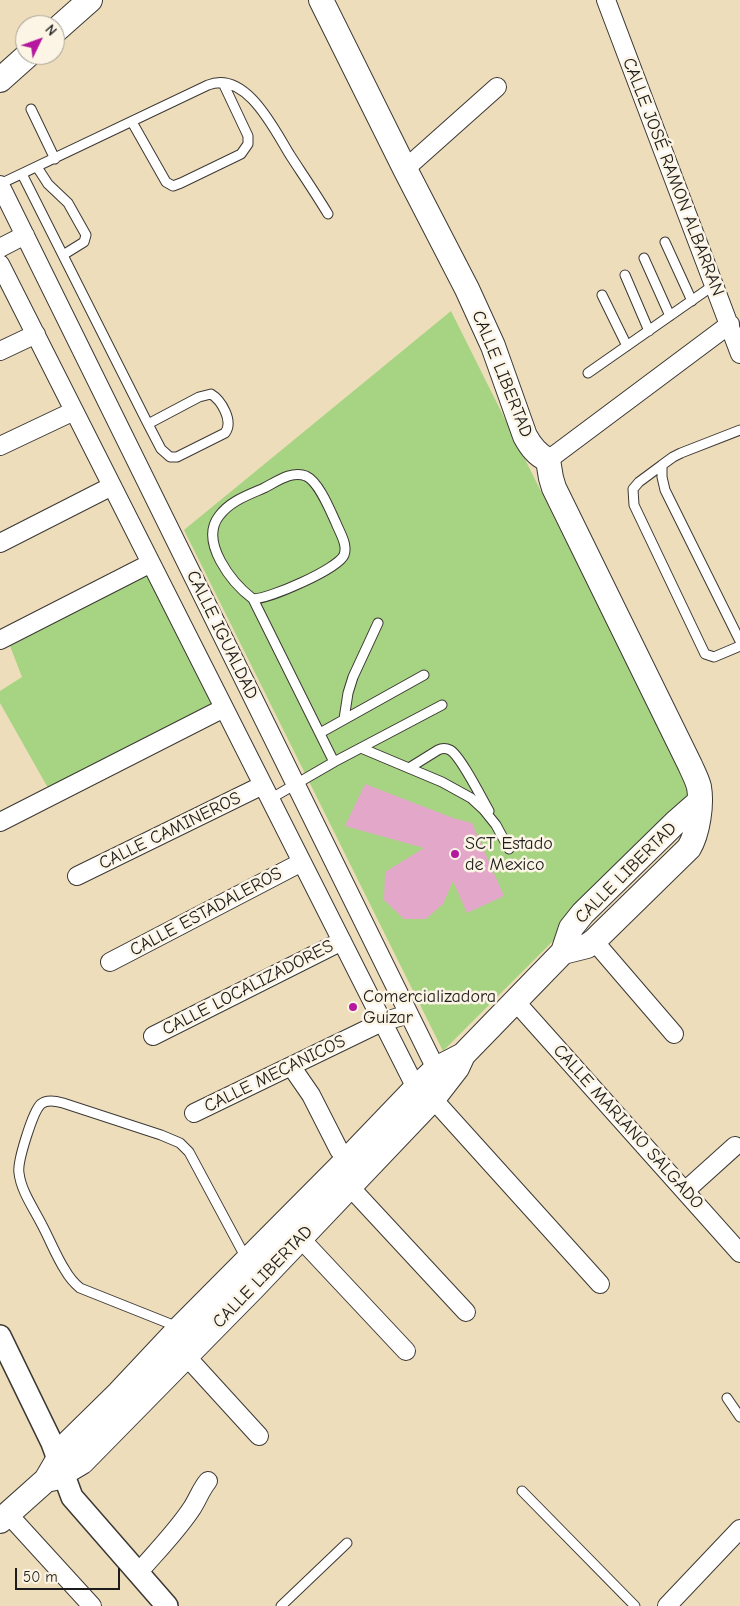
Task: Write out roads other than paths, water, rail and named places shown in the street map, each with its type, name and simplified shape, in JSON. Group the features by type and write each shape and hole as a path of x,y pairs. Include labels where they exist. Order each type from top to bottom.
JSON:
{"main road":[{"path":"65,22 90,0"},
{"name":"CALLE LIBERTAD","path":"321,0 467,289 493,346 525,436 540,456 548,460 554,488 699,786 700,801 694,840 689,848 587,946 563,952"},
{"path":"0,80 17,65"},
{"name":"CALLE LIBERTAD","path":"58,1472 67,1444 348,1159 463,1055 563,952 570,928 583,913 700,801"},
{"name":"CALLE LIBERTAD","path":"4,1517 58,1472 82,1462 350,1187 432,1085"}],"street":[{"name":"CALLE JOSÉ RAMON ALBARRAN","path":"606,0 740,354"},
{"path":"405,169 497,87"},
{"name":"CALLE IGUALDAD","path":"0,184 409,1014 432,1085"},
{"path":"0,248 25,235"},
{"name":"CALLE IGUALDAD","path":"0,264 382,1022 432,1085"},
{"path":"548,460 730,324"},
{"path":"0,350 36,334"},
{"path":"0,446 74,411"},
{"path":"0,543 112,486"},
{"path":"0,640 151,563"},
{"path":"0,822 224,708"},
{"name":"CALLE CAMINEROS","path":"76,876 266,792"},
{"name":"CALLE ESTADALEROS","path":"110,962 302,862"},
{"path":"594,940 674,1034"},
{"name":"CALLE LOCALIZADORES","path":"153,1036 342,941"},
{"name":"CALLE MARIANO SALGADO","path":"515,1001 740,1253"},
{"name":"CALLE MECANICOS","path":"194,1113 382,1022 409,1014"},
{"path":"291,1066 312,1095 339,1150 348,1159"},
{"path":"432,1085 600,1284"},
{"path":"685,1191 735,1146"},
{"path":"350,1187 466,1312"},
{"path":"300,1239 406,1351"},
{"path":"0,1336 52,1443 58,1472 72,1497 166,1606"},
{"path":"186,1356 259,1436"},
{"path":"138,1572 183,1520 208,1481"},
{"path":"4,1517 92,1606"},
{"path":"667,1606 740,1529"}],"lane":[{"path":"132,122 166,182 173,186 181,183 241,154 248,144 248,136 223,83"},
{"path":"0,184 208,85 223,83 239,88 258,105 328,214"},
{"path":"31,109 55,159"},
{"path":"37,167 48,184 68,203 86,235 84,242 63,255"},
{"path":"22,174 148,424 161,449 167,455 174,458 225,433 228,420 218,399 211,394 199,397 148,424"},
{"path":"665,242 692,300"},
{"path":"644,258 670,316"},
{"path":"625,275 649,331"},
{"path":"588,372 714,286"},
{"path":"602,295 627,346"},
{"path":"740,430 673,457 639,482 633,489 634,505 705,654 714,657 740,646"},
{"path":"662,465 665,490 740,640"},
{"path":"253,599 264,598 299,583 337,564 344,556 346,546 331,513 317,486 304,475 294,474 284,477 233,502 218,516 212,533 216,552 236,582 253,599 334,762"},
{"path":"344,719 348,693 378,623"},
{"path":"320,732 424,674"},
{"path":"266,792 295,784 442,706"},
{"path":"361,748 442,782 471,798 496,825"},
{"path":"409,768 438,750 443,748 449,749 458,758 509,849"},
{"path":"180,1328 84,1290 75,1284 64,1269 25,1193 19,1172 19,1162 40,1105 48,1101 63,1103 161,1134 180,1143 189,1152 247,1260"},
{"path":"727,1398 740,1417"},
{"path":"522,1491 635,1606"},
{"path":"281,1606 347,1543"}],"place":[{"name":"SCT Estado de Mexico","path":"455,854"},
{"name":"Comercializadora Guizar","path":"353,1007"}]}
